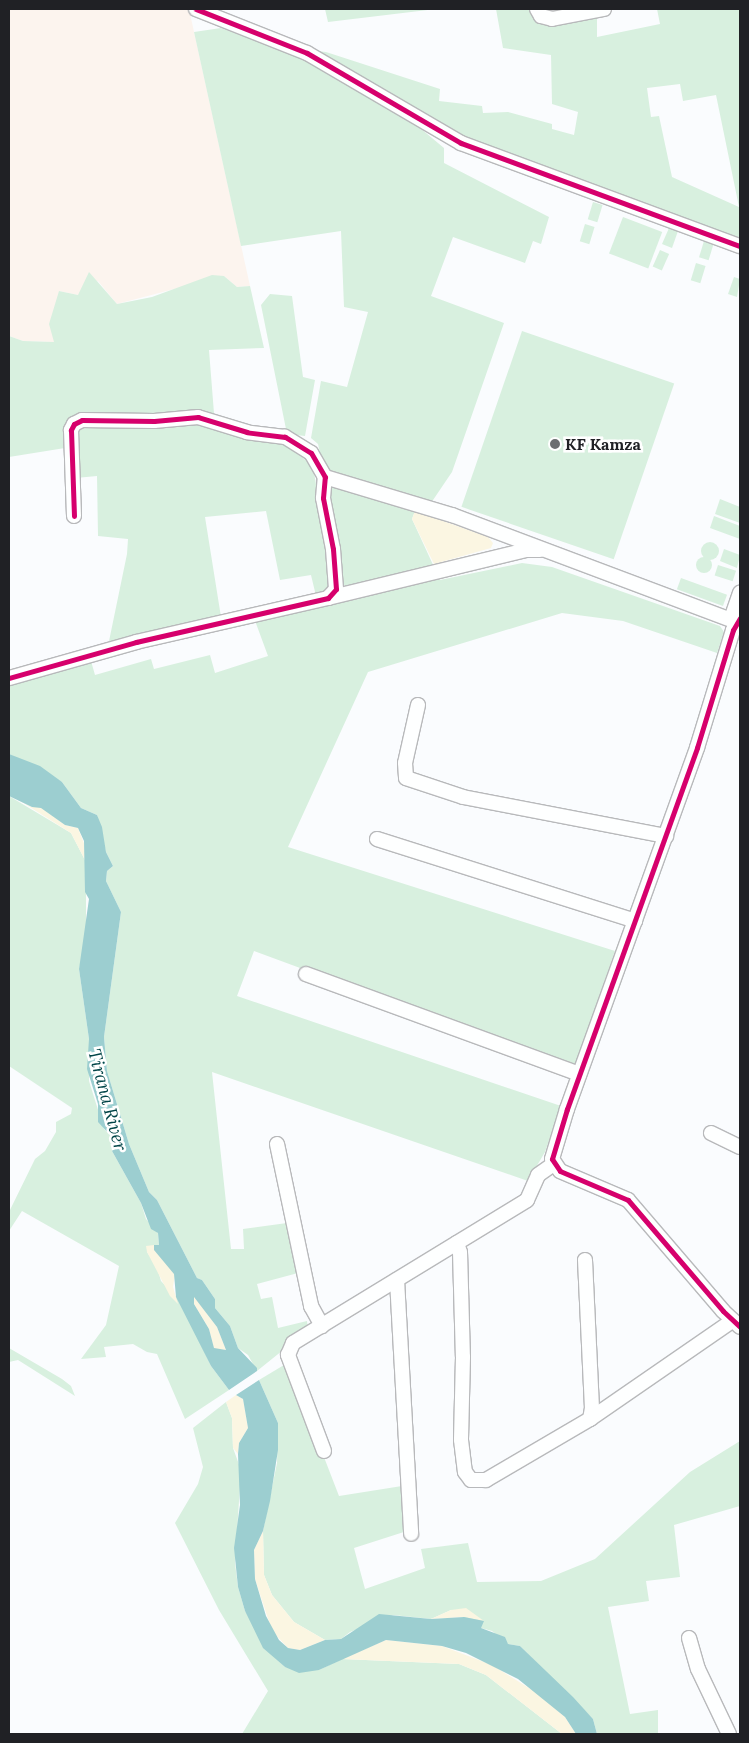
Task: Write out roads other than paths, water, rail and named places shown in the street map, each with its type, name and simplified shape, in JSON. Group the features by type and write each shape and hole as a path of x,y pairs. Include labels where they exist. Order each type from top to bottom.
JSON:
{"street":[{"path":"196,9 307,52 461,142 740,246"},
{"path":"537,9 541,16 552,19 604,9"},
{"path":"74,516 71,430 74,424 82,420 207,417 247,432 285,437 311,453 325,477 323,498 336,584 334,594 328,598"},
{"path":"325,477 495,531 736,619"},
{"path":"490,559 504,548 495,531"},
{"path":"9,678 136,642 526,550 553,552"},
{"path":"457,1243 460,1252 463,1357 460,1440 467,1477 478,1481 486,1480 590,1419 736,1324 628,1200 560,1171 554,1164 556,1142 666,836 736,619 740,593"},
{"path":"418,705 405,763 406,778 463,797 666,836"},
{"path":"377,839 635,921"},
{"path":"306,974 579,1074"},
{"path":"711,1133 740,1147"},
{"path":"277,1144 311,1306 322,1326"},
{"path":"324,1451 288,1355 293,1343 527,1200 538,1175 554,1164"},
{"path":"585,1260 592,1408 590,1419"},
{"path":"397,1280 410,1534"},
{"path":"689,1638 698,1669 729,1734"}],"water":[{"name":"Tirana River","path":"9,754 40,766 62,782 81,808 97,815 102,827 106,852 113,866 107,871 106,881 121,912 104,1037 107,1071 129,1144 149,1192 157,1200 197,1278 202,1280 215,1299 215,1308 230,1326 238,1348 257,1368 257,1371 229,1390 211,1366 176,1297 174,1274 154,1250 154,1245 159,1245 158,1233 151,1229 141,1203 112,1151 111,1136 98,1122 98,1104 87,1069 89,1039 79,969 89,899 85,892 84,841 78,828 65,825 41,808 32,807 9,796","holes":["194,1297 217,1327 226,1350 214,1348 209,1329 194,1304"]},
{"path":"259,1380 278,1423 278,1450 263,1531 254,1550 255,1579 266,1616 279,1640 288,1648 300,1650 325,1640 341,1639 379,1614 431,1619 464,1617 484,1621 481,1628 505,1637 508,1644 520,1646 573,1697 593,1719 597,1734 576,1734 565,1717 518,1679 466,1653 442,1646 386,1640 319,1670 299,1673 285,1667 263,1648 245,1611 238,1587 234,1548 240,1505 239,1443 248,1428 243,1399 236,1395"}],"place":[{"name":"KF Kamza","path":"555,444"}]}
